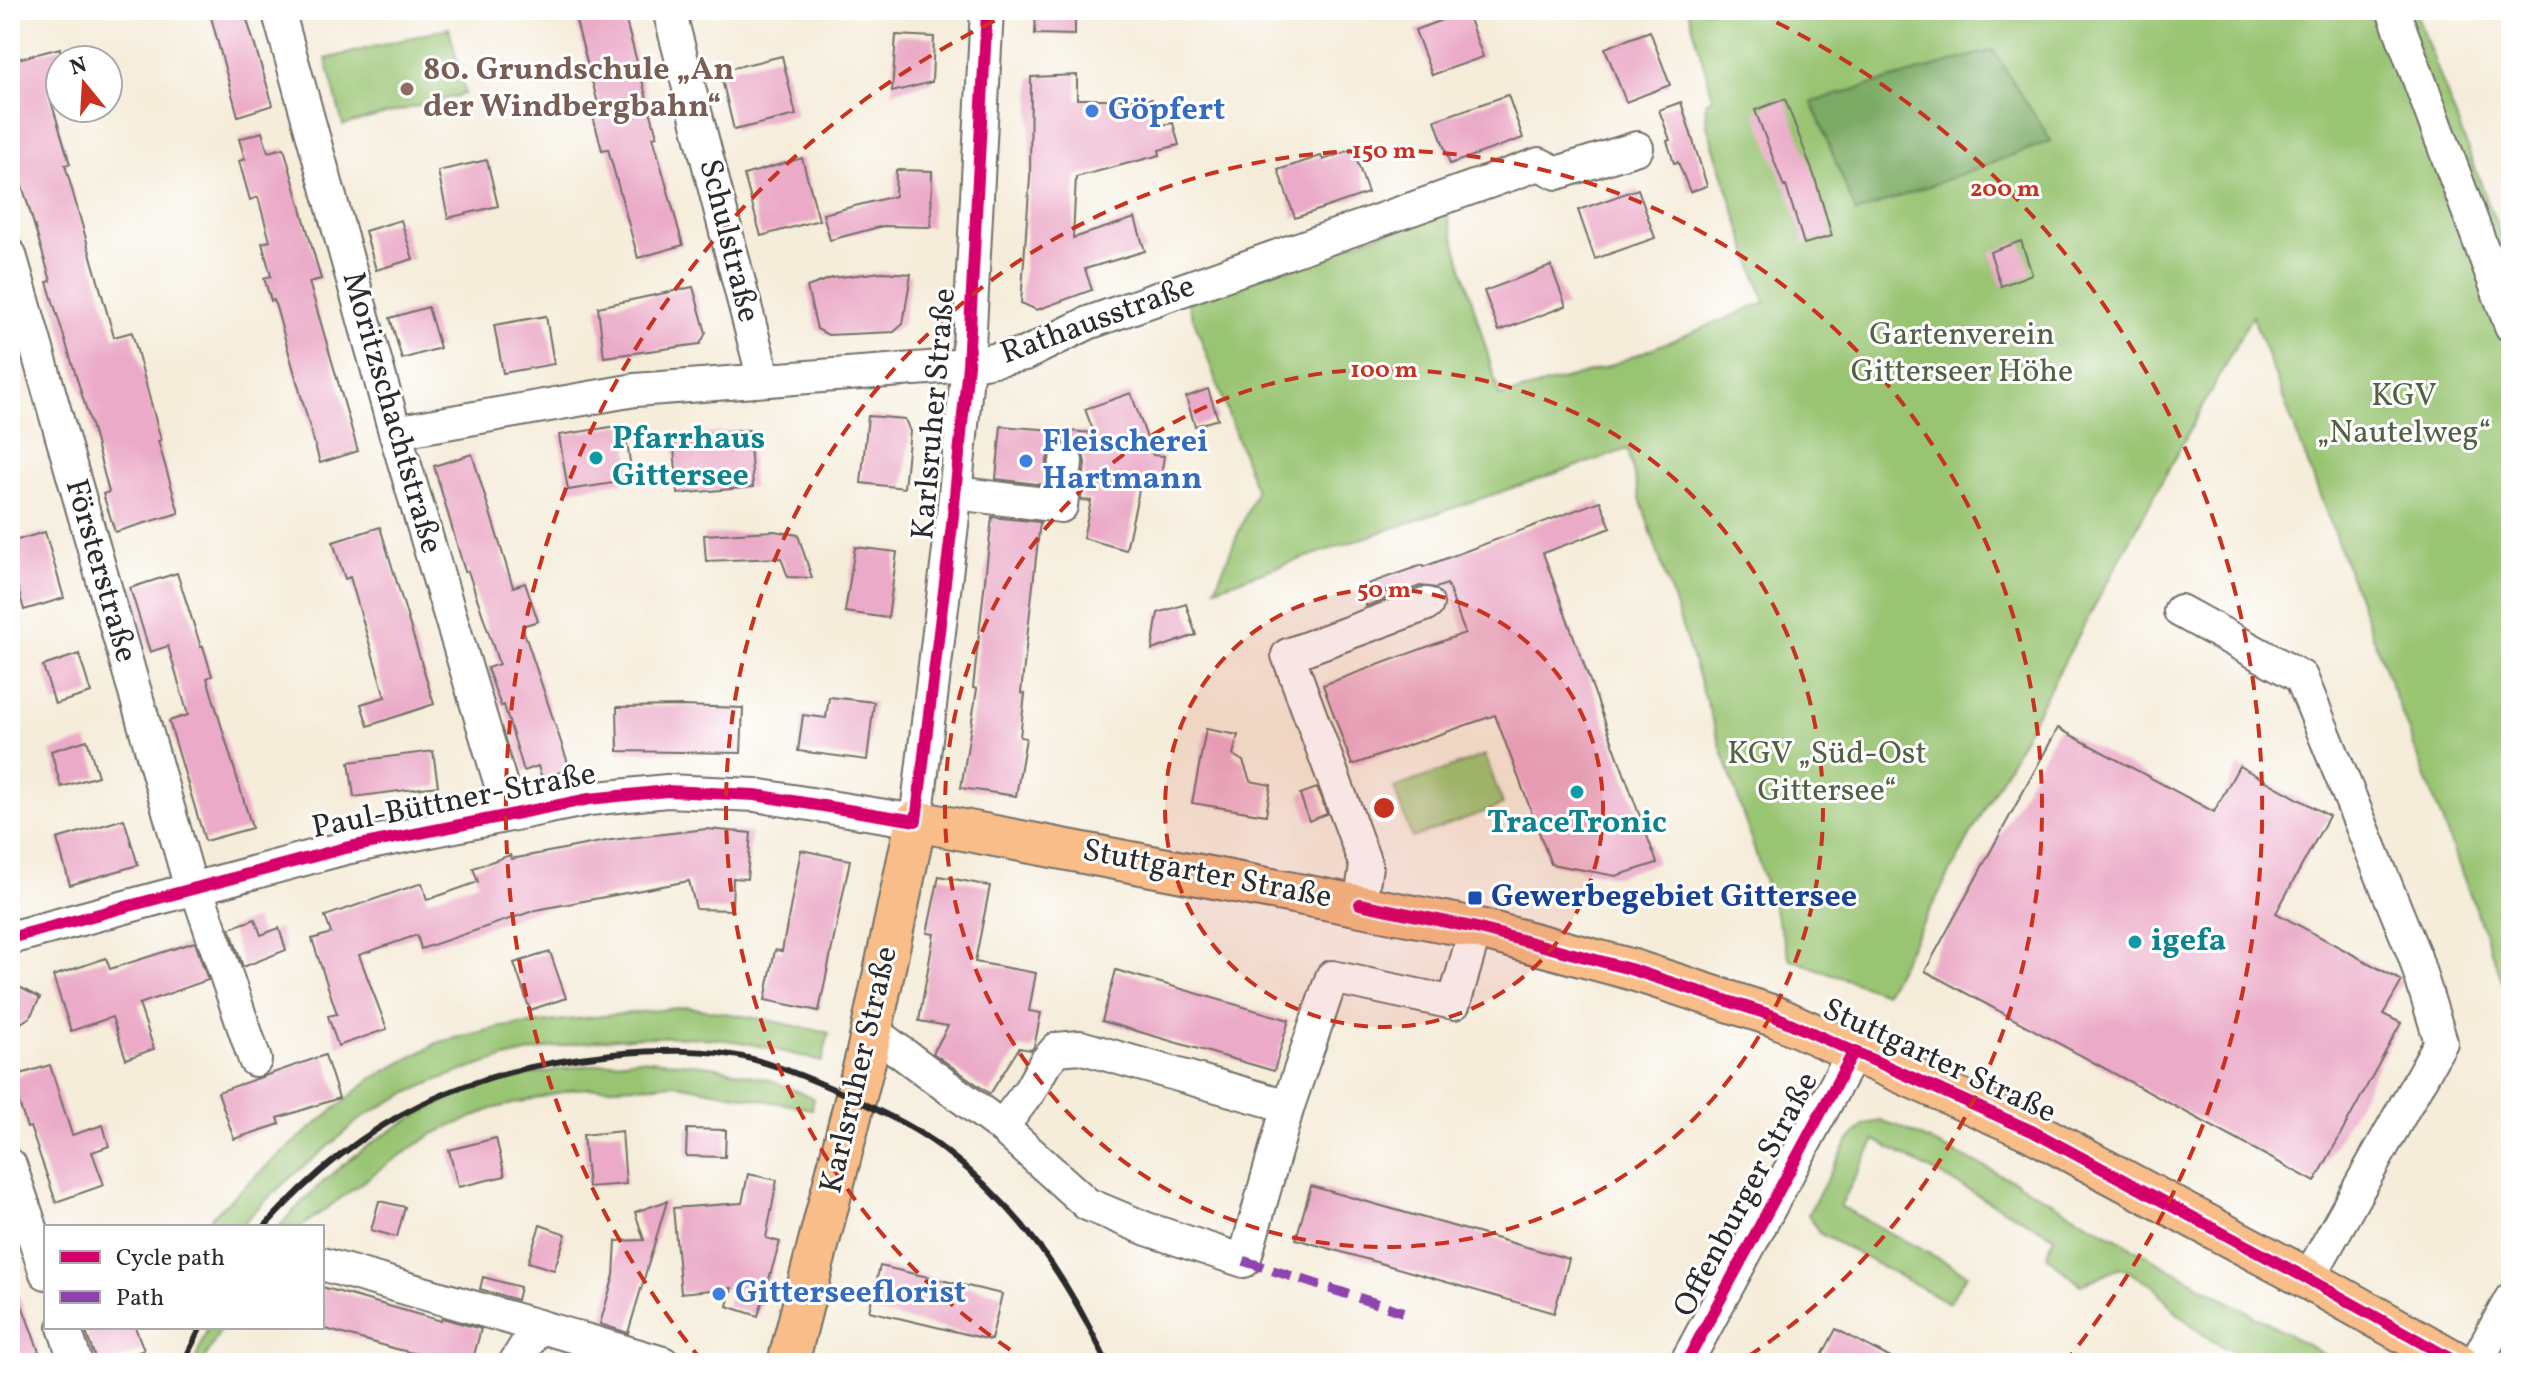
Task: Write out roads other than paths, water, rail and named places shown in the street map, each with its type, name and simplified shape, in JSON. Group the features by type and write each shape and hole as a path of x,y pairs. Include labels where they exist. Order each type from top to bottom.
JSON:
{"main road":[{"name":"Stuttgarter Straße","path":"916,821 1476,928 1630,969 1774,1016 2032,1131 2458,1363"},
{"name":"Karlsruher Straße","path":"788,1363 872,1031 916,821"}],"street":[{"name":"Moritzschachtstraße","path":"278,10 395,432 510,815"},
{"name":"Schulstraße","path":"669,10 764,380"},
{"name":"Karlsruher Straße","path":"916,821 956,493 968,365 987,10"},
{"path":"2393,10 2511,326"},
{"name":"Rathausstraße","path":"395,432 635,390 968,365 1025,354 1088,323 1539,164 1557,173 1637,148"},
{"name":"Försterstraße","path":"10,255 194,887 255,1060"},
{"path":"956,493 1061,506 1066,462"},
{"path":"1360,904 1366,866 1288,655 1427,604"},
{"path":"2180,611 2301,677 2415,957 2441,1042 2308,1279"},
{"name":"Paul-Büttner-Straße","path":"10,938 345,848 589,799 667,791 755,795 916,821"},
{"path":"872,1031 1002,1127 1087,1204 1147,1229 1244,1261 1288,1106 1332,977 1454,1003 1476,928"},
{"path":"1002,1127 1030,1090 1045,1063 1057,1049 1066,1046 1080,1047 1288,1106"},
{"name":"Offenburger Straße","path":"1686,1363 1854,1051"},
{"path":"10,1165 44,1267"},
{"path":"324,1265 663,1363"},
{"path":"2476,1363 2511,1299"},
{"path":"515,1363 538,1326"},
{"path":"65,1329 76,1363"}],"railway":[{"path":"266,1225 340,1155 421,1104 464,1086 560,1061 613,1054 683,1051 735,1055 793,1072 859,1101 923,1135 970,1171 1018,1220 1058,1273 1107,1363"},
{"path":"183,1363 200,1329"}],"place":[{"name":"80. Grundschule „An der Windbergbahn“","path":"407,89"},
{"name":"Göpfert","path":"1092,111"},
{"name":"Pfarrhaus Gittersee","path":"596,458"},
{"name":"Fleischerei Hartmann","path":"1026,461"},
{"name":"TraceTronic","path":"1577,792"},
{"name":"Gewerbegebiet Gittersee","path":"1475,898"},
{"name":"igefa","path":"2135,942"},
{"name":"Gitterseeflorist","path":"719,1294"}],"park label":[{"name":"Gartenverein Gitterseer Höhe","path":"1962,354"},
{"name":"KGV „Nautelweg“","path":"2404,416"},
{"name":"KGV „Süd-Ost Gittersee“","path":"1827,774"}]}
